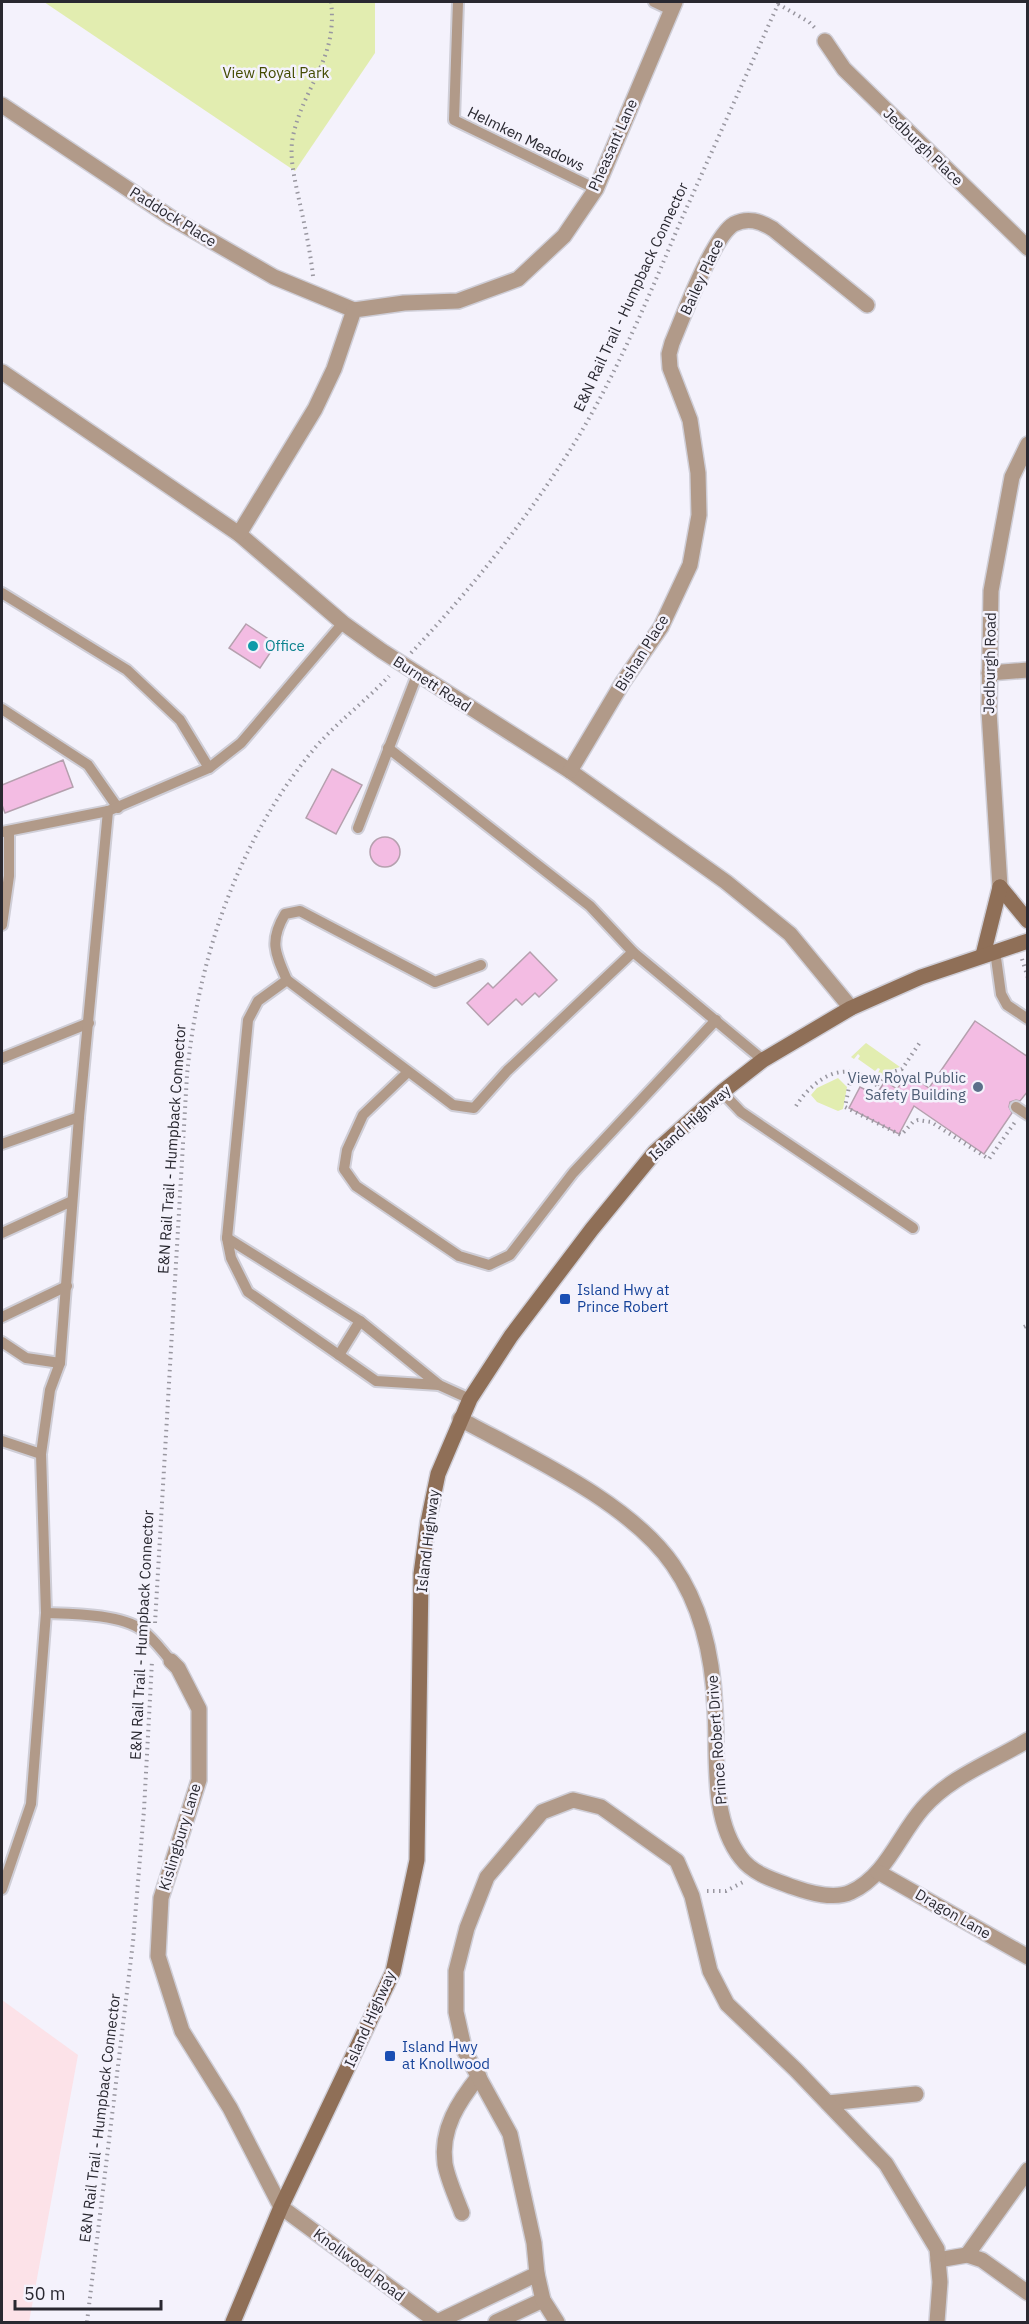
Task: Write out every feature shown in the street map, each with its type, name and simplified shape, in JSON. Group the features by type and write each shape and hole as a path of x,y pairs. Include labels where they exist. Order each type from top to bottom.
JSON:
{"main road":[{"path":"1000,887 1028,921"},
{"path":"989,953 1000,887"},
{"name":"Island Highway","path":"233,2322 281,2207 393,1972 417,1860 421,1586 428,1522 438,1474 470,1399 511,1336 599,1220 656,1152 722,1092 763,1060 851,1008 921,977 1028,941"}],"street":[{"name":"Pheasant Lane","path":"354,310 404,303 458,301 518,279 564,236 596,189 673,6"},
{"name":"Jedburgh Place","path":"825,41 844,69 1028,248"},
{"name":"Paddock Place","path":"2,105 170,218 274,277 354,310"},
{"name":"Bailey Place","path":"690,420 670,368 669,354 718,239 735,223 748,220 761,222 773,229 867,305"},
{"path":"239,534 315,409 334,369 354,310"},
{"name":"Burnett Road","path":"2,372 239,534 343,623 400,664 570,771 726,882 790,934 851,1008"},
{"name":"Bishan Place","path":"570,771 623,682 661,627 690,566 699,515 699,473 690,420"},
{"name":"Jedburgh Road","path":"1000,887 989,711 991,591 1012,477 1028,444"},
{"path":"989,673 1028,670"},
{"name":"Prince Robert Drive","path":"460,1419 562,1476 620,1512 653,1540 672,1564 692,1597 707,1639 714,1696 720,1808 729,1837 741,1858 759,1873 798,1889 837,1895 850,1893 864,1885 878,1872 923,1808 942,1791 969,1771 1028,1740"},
{"name":"Kislingbury Lane","path":"171,1661 178,1668 199,1709 199,1780 161,1898 158,1956 182,2031 230,2108 281,2207"},
{"path":"557,2322 543,2300 537,2274 534,2242 510,2134 465,2052 456,2012 456,1971 467,1928 487,1877 542,1812 573,1800 601,1807 677,1861 692,1896 710,1971 727,2004 828,2103 886,2164 937,2249 940,2282 937,2322"},
{"name":"Dragon Lane","path":"878,1872 1028,1957"},
{"path":"462,2213 445,2164 447,2130 459,2100 479,2076"},
{"path":"828,2103 916,2094"},
{"path":"967,2255 1028,2170"},
{"name":"Knollwood Road","path":"281,2207 416,2315 437,2322"},
{"path":"938,2260 967,2255 981,2260 1028,2293"},
{"path":"437,2322 537,2274"},
{"path":"496,2322 543,2300"}],"lane":[{"name":"Helmken Meadows","path":"458,2 454,120 596,189"},
{"path":"654,2 673,6"},
{"path":"2,593 127,670 180,720 209,768"},
{"path":"2,925 9,876 5,832 113,810 209,768 241,742 343,623"},
{"path":"358,828 417,675"},
{"path":"2,709 88,765 113,810 79,1117 60,1364 50,1390 41,1454 46,1613 31,1804 2,1889"},
{"path":"388,748 590,906 633,952 763,1060"},
{"path":"481,965 435,982 300,911 285,914 276,930 275,952 287,980 453,1106 474,1108 507,1071 633,952"},
{"path":"989,953 1001,994 1007,1005 1028,1019"},
{"path":"287,980 258,1001 248,1020 226,1238 231,1258 248,1292 376,1381 439,1385"},
{"path":"407,1073 363,1115 347,1150 344,1169 356,1186 459,1256 489,1265 510,1255 573,1173 716,1020"},
{"path":"2,1058 89,1023"},
{"path":"722,1092 741,1112 913,1228"},
{"path":"1016,1107 1028,1115"},
{"path":"2,1144 79,1117"},
{"path":"2,1233 72,1202"},
{"path":"226,1238 360,1321 439,1385 470,1399"},
{"path":"2,1317 67,1286"},
{"path":"339,1355 360,1321"},
{"path":"2,1342 26,1358 60,1364"},
{"path":"2,1441 41,1454"},
{"path":"46,1613 106,1617 140,1628 171,1661"}],"path":[{"path":"315,294 311,261 294,177 293,136 304,105 327,55 332,35 331,2"},
{"path":"779,3 809,22"},
{"name":"E&N Rail Trail - Humpback Connector","path":"87,2322 134,1930 144,1810 187,1075 198,996 207,961 229,896 257,835 276,803 316,748 367,699 476,582 516,531 586,423 650,294 779,3"},
{"path":"796,1106 808,1089 836,1073 859,1073 878,1087 885,1074 902,1069 921,1041"},
{"path":"852,1072 845,1107 900,1135 913,1122 918,1120 931,1122 989,1159 1005,1136"},
{"path":"870,1129 873,1122"},
{"path":"692,1896 709,1891 726,1891 735,1888 759,1873"}],"shaded area":[{"path":"2,2000 78,2055 29,2322 2,2322"}],"green space":[{"name":"View Royal Park","path":"44,2 375,2 375,53 295,171"},
{"path":"866,1043 900,1067 880,1077 877,1075 880,1069 875,1071 858,1059 860,1056 858,1054 854,1059 851,1057"},
{"path":"838,1078 847,1087 843,1109 838,1111 817,1102 811,1095 817,1088"}],"building":[{"name":"Office","path":"246,624 276,644 260,668 229,648"},
{"path":"63,760 73,787 5,813 2,805 2,785"},
{"path":"332,769 362,785 336,834 306,818"},
{"path":"385,837 396,841 400,852 396,863 385,867 374,863 370,852 374,841"},
{"path":"530,952 557,980 539,997 535,993 522,1005 516,999 488,1025 467,1003 488,983 493,988"},
{"name":"View Royal Public Safety Building","path":"975,1021 1028,1057 1028,1091 1020,1101 1010,1102 1009,1107 1012,1113 984,1154 914,1106 899,1134 849,1108 860,1087 876,1095 885,1081 897,1089 908,1074 929,1088"}],"place":[{"name":"Office","path":"253,646"},
{"name":"View Royal Public Safety Building","path":"978,1087"},
{"name":"Island Hwy at Prince Robert","path":"565,1299"},
{"name":"Island Hwy at Knollwood","path":"390,2056"}]}
